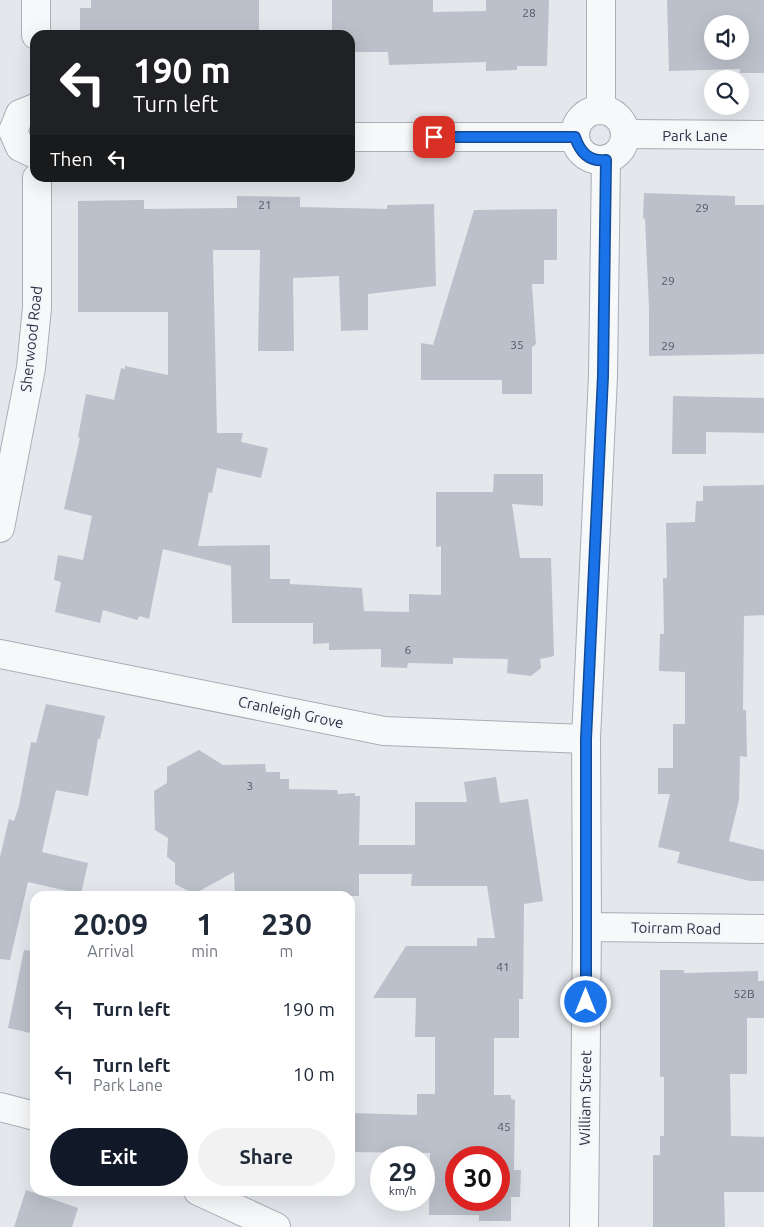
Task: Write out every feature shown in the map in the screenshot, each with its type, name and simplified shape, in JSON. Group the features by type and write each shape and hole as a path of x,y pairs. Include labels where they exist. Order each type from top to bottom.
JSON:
{"street":[{"path":"36,0 36,30"},
{"path":"601,0 602,109"},
{"path":"602,109 618,116 626,134 620,151 606,160 591,159 578,147 575,137 580,120 586,114 602,109"},
{"path":"30,110 20,114 7,131 20,147 30,152"},
{"name":"Park Lane","path":"626,134 764,135"},
{"path":"355,137 575,137"},
{"name":"William Street","path":"584,1227 587,927 586,739 603,376 606,160"},
{"name":"Sherwood Road","path":"0,528 32,368 37,308 37,182"},
{"name":"Cranleigh Grove","path":"0,654 384,731 586,739"},
{"name":"Toirram Road","path":"587,927 764,929"},
{"path":"0,1107 30,1115"},
{"path":"209,1196 276,1227"}],"building":[{"path":"91,0 259,0 259,30 80,30 80,8 91,8"},
{"path":"332,0 433,0 433,12 486,11 486,0 549,0 547,66 517,66 517,70 486,71 486,62 389,65 388,52 355,52 355,30 332,30"},
{"path":"667,0 764,0 764,73 749,73 749,70 740,69 669,71"},
{"path":"644,193 735,196 735,205 764,205 764,354 649,356 649,307 645,219 643,218"},
{"path":"237,196 300,197 300,207 387,209 387,205 434,204 436,286 368,294 368,330 341,331 339,276 293,278 294,351 258,351 260,250 213,250 217,433 243,433 241,442 268,448 261,478 217,468 212,493 209,492 198,546 270,545 270,579 290,579 290,584 362,588 364,611 409,612 409,594 441,595 441,546 436,547 436,492 493,492 494,474 543,474 543,506 512,504 520,558 551,558 554,656 540,659 541,668 531,676 507,673 508,659 453,658 453,664 408,663 407,668 381,667 381,649 329,650 329,643 313,644 313,623 232,623 231,566 163,549 149,619 140,616 137,620 103,610 100,623 55,612 61,582 54,580 58,555 83,560 92,516 64,509 80,438 78,437 86,394 114,400 121,368 125,369 125,366 168,375 168,312 78,312 78,201 144,200 144,209 237,208"},
{"path":"557,209 557,260 544,260 544,284 532,284 536,344 532,347 532,394 502,394 502,380 421,380 421,343 433,345 474,210"},
{"path":"673,396 764,398 764,433 706,432 706,454 672,454"},
{"path":"764,485 764,615 744,616 743,710 746,710 747,757 740,756 739,800 729,841 764,850 764,881 750,881 677,863 680,852 658,847 670,794 658,794 658,768 673,768 673,724 685,724 685,672 659,671 660,634 664,634 663,578 667,578 666,523 695,522 696,501 703,501 703,486"},
{"path":"46,704 105,716 100,739 98,739 88,796 56,790 42,852 88,863 82,891 68,891 28,882 10,960 0,959 0,857 9,819 14,821 19,806 31,742 36,743"},
{"path":"199,750 223,765 265,764 266,772 280,772 280,779 289,779 289,789 337,790 338,794 355,793 355,796 360,796 359,845 415,845 415,802 467,802 464,782 496,777 500,803 528,799 543,901 524,904 523,999 519,999 519,1038 494,1038 494,1095 511,1095 511,1099 515,1100 514,1170 521,1170 520,1197 511,1197 511,1221 479,1221 479,1215 429,1215 429,1211 435,1211 435,1146 370,1146 370,1152 355,1152 355,1113 417,1115 417,1094 435,1094 435,1037 415,1037 416,998 373,998 406,946 477,946 477,938 495,938 487,886 411,886 412,874 359,874 359,896 355,896 355,891 235,891 234,872 199,891 188,891 175,884 175,863 167,857 168,838 155,830 154,791 167,783 167,767"},
{"path":"24,950 30,951 30,1033 8,1028"},
{"path":"660,970 684,970 684,973 758,971 758,981 764,981 764,1018 747,1018 747,1074 730,1074 731,1136 764,1137 764,1192 724,1192 725,1227 653,1227 653,1155 660,1155 660,1136 664,1136 664,1077 660,1077"},
{"path":"26,1190 30,1191 30,1196 43,1196 78,1208 72,1227 14,1227"}],"route":[{"path":"434,137 575,137 578,147 584,154 591,159 606,160 603,376 597,548 586,739 586,1002"}]}
